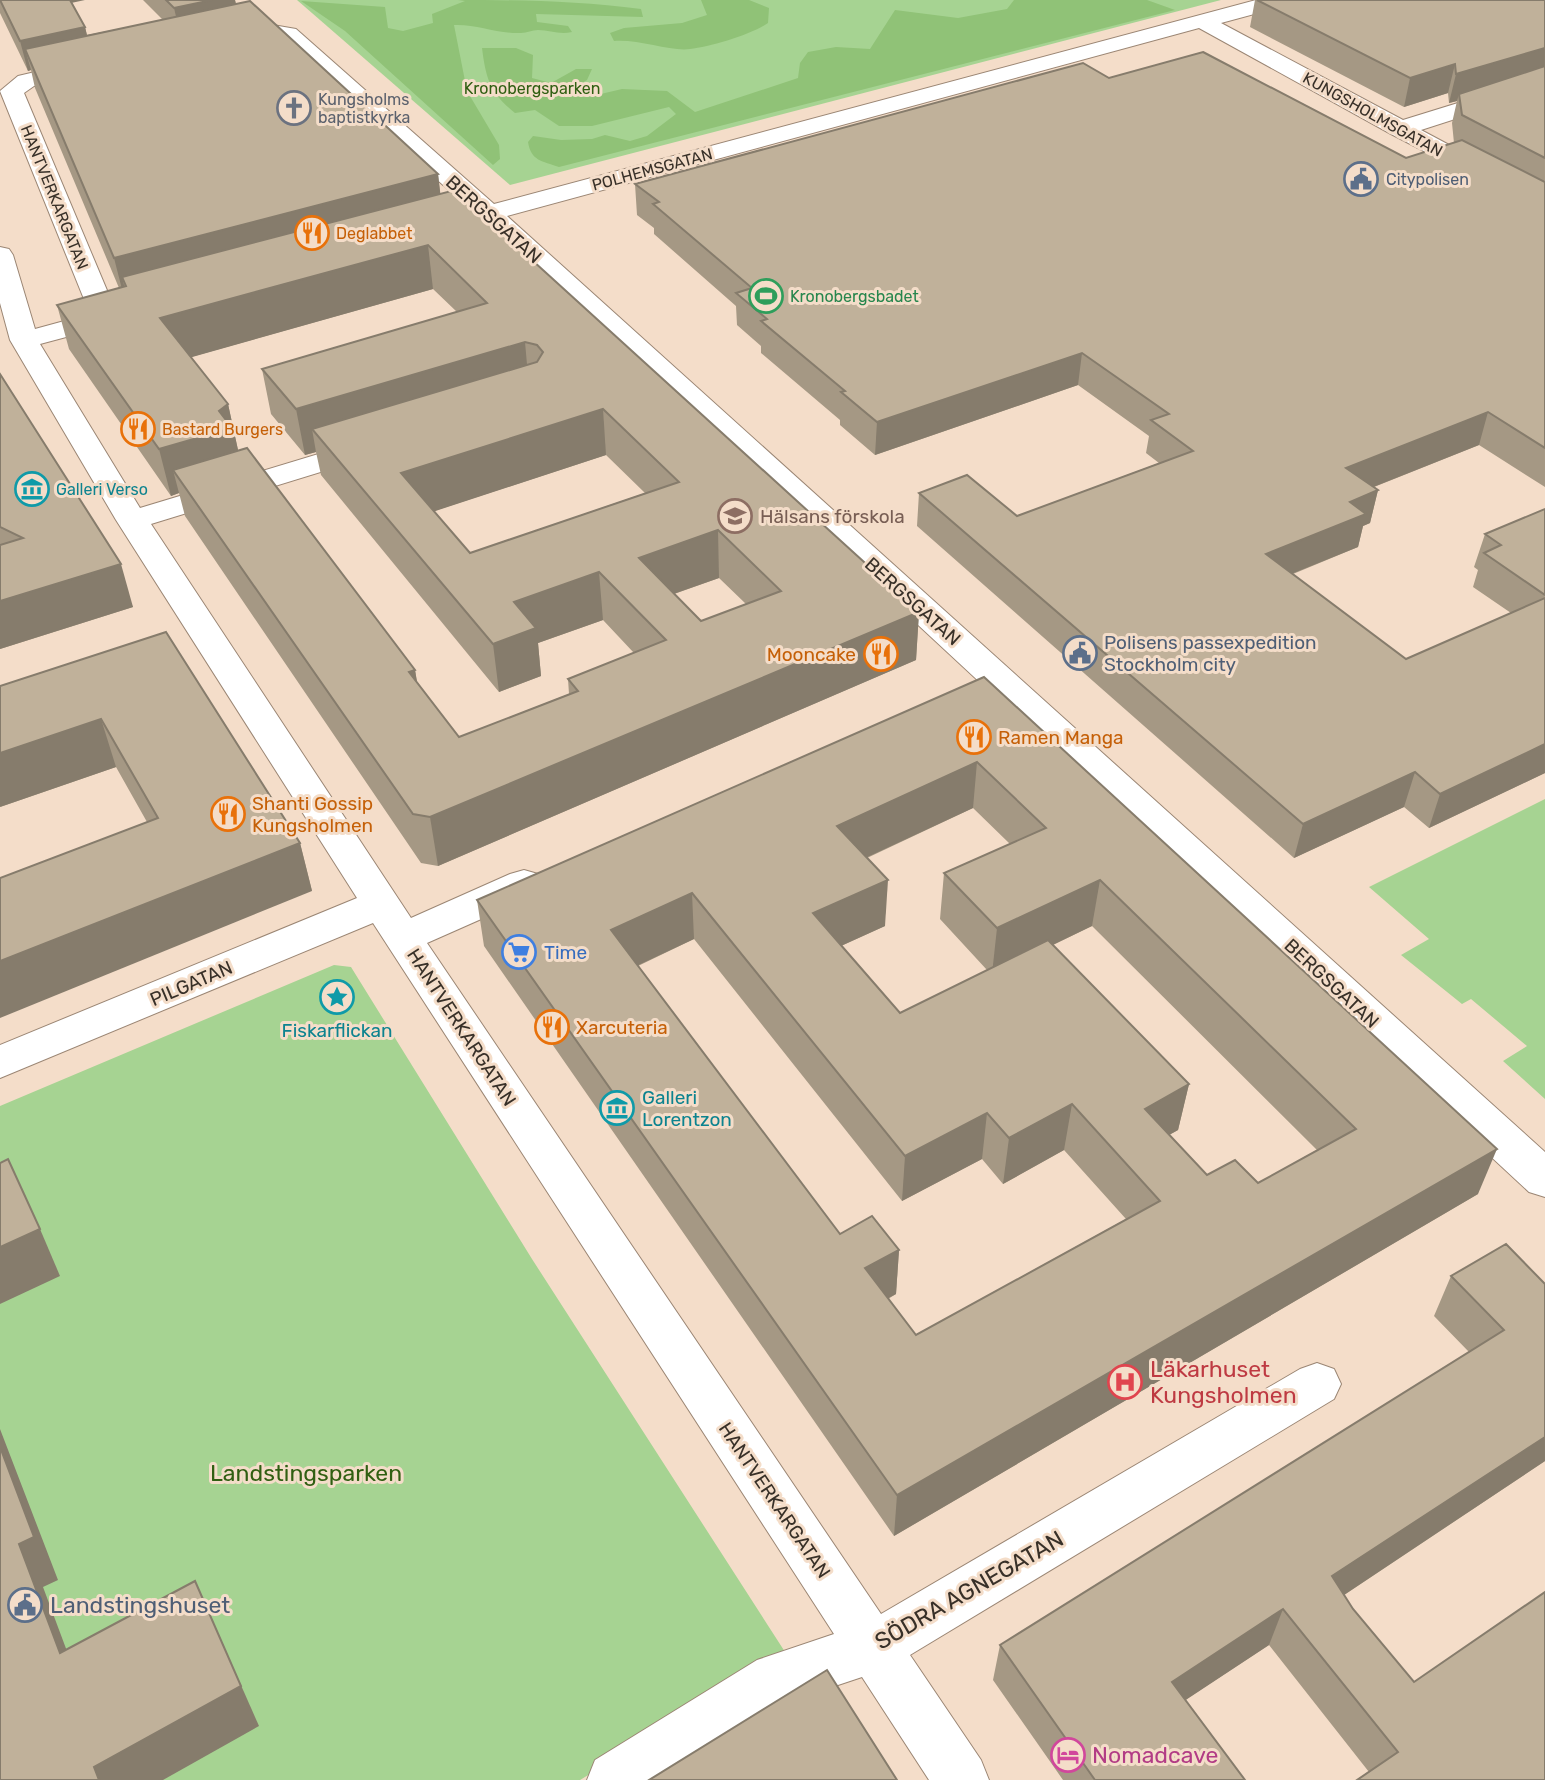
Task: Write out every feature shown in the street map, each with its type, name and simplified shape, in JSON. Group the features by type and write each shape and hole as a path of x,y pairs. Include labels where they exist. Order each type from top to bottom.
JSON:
{"street":[{"name":"POLHEMSGATAN","path":"443,225 1280,0"},
{"name":"KUNGSHOLMSGATAN","path":"1202,21 1545,206"},
{"name":"BERGSGATAN","path":"207,41 258,30 277,30 288,34 489,213 632,366 981,683 1545,1178"},
{"name":"HANTVERKARGATAN","path":"104,318 12,91 26,81 107,63"},
{"path":"1399,128 1545,83"},
{"name":"HANTVERKARGATAN","path":"0,255 24,340 132,520 392,921 961,1780"},
{"path":"24,340 145,307"},
{"path":"132,520 398,439"},
{"path":"164,637 200,626"},
{"name":"PILGATAN","path":"0,1062 392,921 554,871"},
{"name":"SÖDRA AGNEGATAN","path":"615,1780 776,1679 873,1648 1317,1384"}],"green space":[{"name":"Kronobergsparken","path":"297,0 1221,0 510,185"},
{"path":"458,0 618,6 641,9 643,17 536,14 537,22 568,26 572,32 567,33 538,30 512,33 454,25 467,91 499,145 500,159 493,165 345,31 301,1 385,7 388,28 403,31 433,23 432,14 465,1"},
{"path":"701,0 749,0 769,8 768,23 731,39 690,49 614,41 610,33 624,28 682,23 707,15"},
{"path":"1014,0 1147,0 1175,10 559,167 535,157 528,142 533,136 561,140 592,139 605,135 630,141 647,136 676,114 669,107 592,126 559,126 535,110 515,113 500,99 491,85 482,48 516,48 533,55 532,78 551,83 576,69 592,69 587,80 566,93 588,97 622,89 667,91 695,112 798,78 800,63 808,52 836,47 870,49 895,10 958,18 1007,9"},
{"path":"1545,799 1545,1099 1503,1061 1527,1046 1471,999 1462,1004 1401,955 1429,939 1369,887"},
{"name":"Landstingsparken","path":"334,965 351,967 532,1259 787,1655 580,1780 0,1780 0,1106"}],"building":[{"path":"0,0 70,0 85,27 20,41"},
{"path":"166,0 212,0 174,8"},
{"path":"1257,0 1545,0 1545,48 1456,74 1455,64 1410,78"},
{"path":"250,1 438,174 114,258 25,49"},
{"path":"1203,52 1406,158 1462,140 1545,182 1545,448 1488,412 1346,468 1378,490 1350,502 1366,514 1266,554 1406,659 1545,598 1545,744 1440,794 1415,772 1303,824 919,493 967,475 1017,516 1193,451 1151,420 1169,414 1082,353 877,422 841,392 845,391 761,321 767,319 736,293 752,288 653,204 659,202 635,184 1083,63 1109,78"},
{"path":"1545,66 1545,158 1462,115 1459,94"},
{"path":"455,190 919,612 430,817 413,814 173,470 247,448 415,670 409,672 459,737 578,691 568,679 666,640 599,572 514,602 536,628 493,644 312,429 537,362 543,352 537,345 525,342 296,409 262,369 487,303 428,245 160,318 228,404 219,411 232,428 159,449 57,305 126,286 122,277","holes":["603,409 679,482 470,553 401,473","718,530 781,591 701,621 639,558"]},
{"path":"0,374 121,564 0,601 0,545 23,538 0,527"},
{"path":"1545,509 1545,595 1484,553 1501,545 1485,534"},
{"path":"166,632 300,843 0,961 0,878 158,818 101,719 0,753 0,686"},
{"path":"984,677 1497,1149 897,1495 477,900","holes":["977,762 1046,828 944,873 997,928 1100,880 1356,1129 1258,1183 1235,1160 1207,1175 1145,1109 1189,1084 1048,940 900,1013 813,913 888,880 837,826","692,893 905,1156 987,1113 1009,1138 1072,1104 1160,1201 916,1335 865,1268 899,1250 872,1216 840,1234 611,930"]},
{"path":"8,1159 40,1229 0,1247 0,1163"},
{"path":"1506,1244 1545,1284 1545,1437 1332,1576 1353,1609 1414,1682 1545,1592 1545,1780 1357,1780 1398,1752 1283,1609 1172,1682 1245,1780 1095,1780 1000,1645 1504,1330 1451,1276"},
{"name":"Landstingshuset","path":"0,1447 34,1537 19,1544 60,1653 195,1581 241,1686 94,1767 99,1780 0,1780"},
{"path":"827,1670 897,1780 649,1780"}],"place":[{"name":"Kungsholms baptistkyrka","path":"294,108"},
{"name":"Citypolisen","path":"1361,179"},
{"name":"Deglabbet","path":"312,233"},
{"name":"Kronobergsbadet","path":"766,296"},
{"name":"Bastard Burgers","path":"138,429"},
{"name":"Galleri Verso","path":"32,489"},
{"name":"Hälsans förskola","path":"735,516"},
{"name":"Polisens passexpedition Stockholm city","path":"1080,653"},
{"name":"Mooncake","path":"881,654"},
{"name":"Ramen Manga","path":"974,737"},
{"name":"Shanti Gossip Kungsholmen","path":"228,814"},
{"name":"Time","path":"519,952"},
{"name":"Fiskarflickan","path":"337,997"},
{"name":"Xarcuteria","path":"552,1027"},
{"name":"Galleri Lorentzon","path":"617,1108"},
{"name":"Läkarhuset Kungsholmen","path":"1125,1382"},
{"name":"Landstingshuset","path":"25,1605"},
{"name":"Nomadcave","path":"1068,1755"}]}
